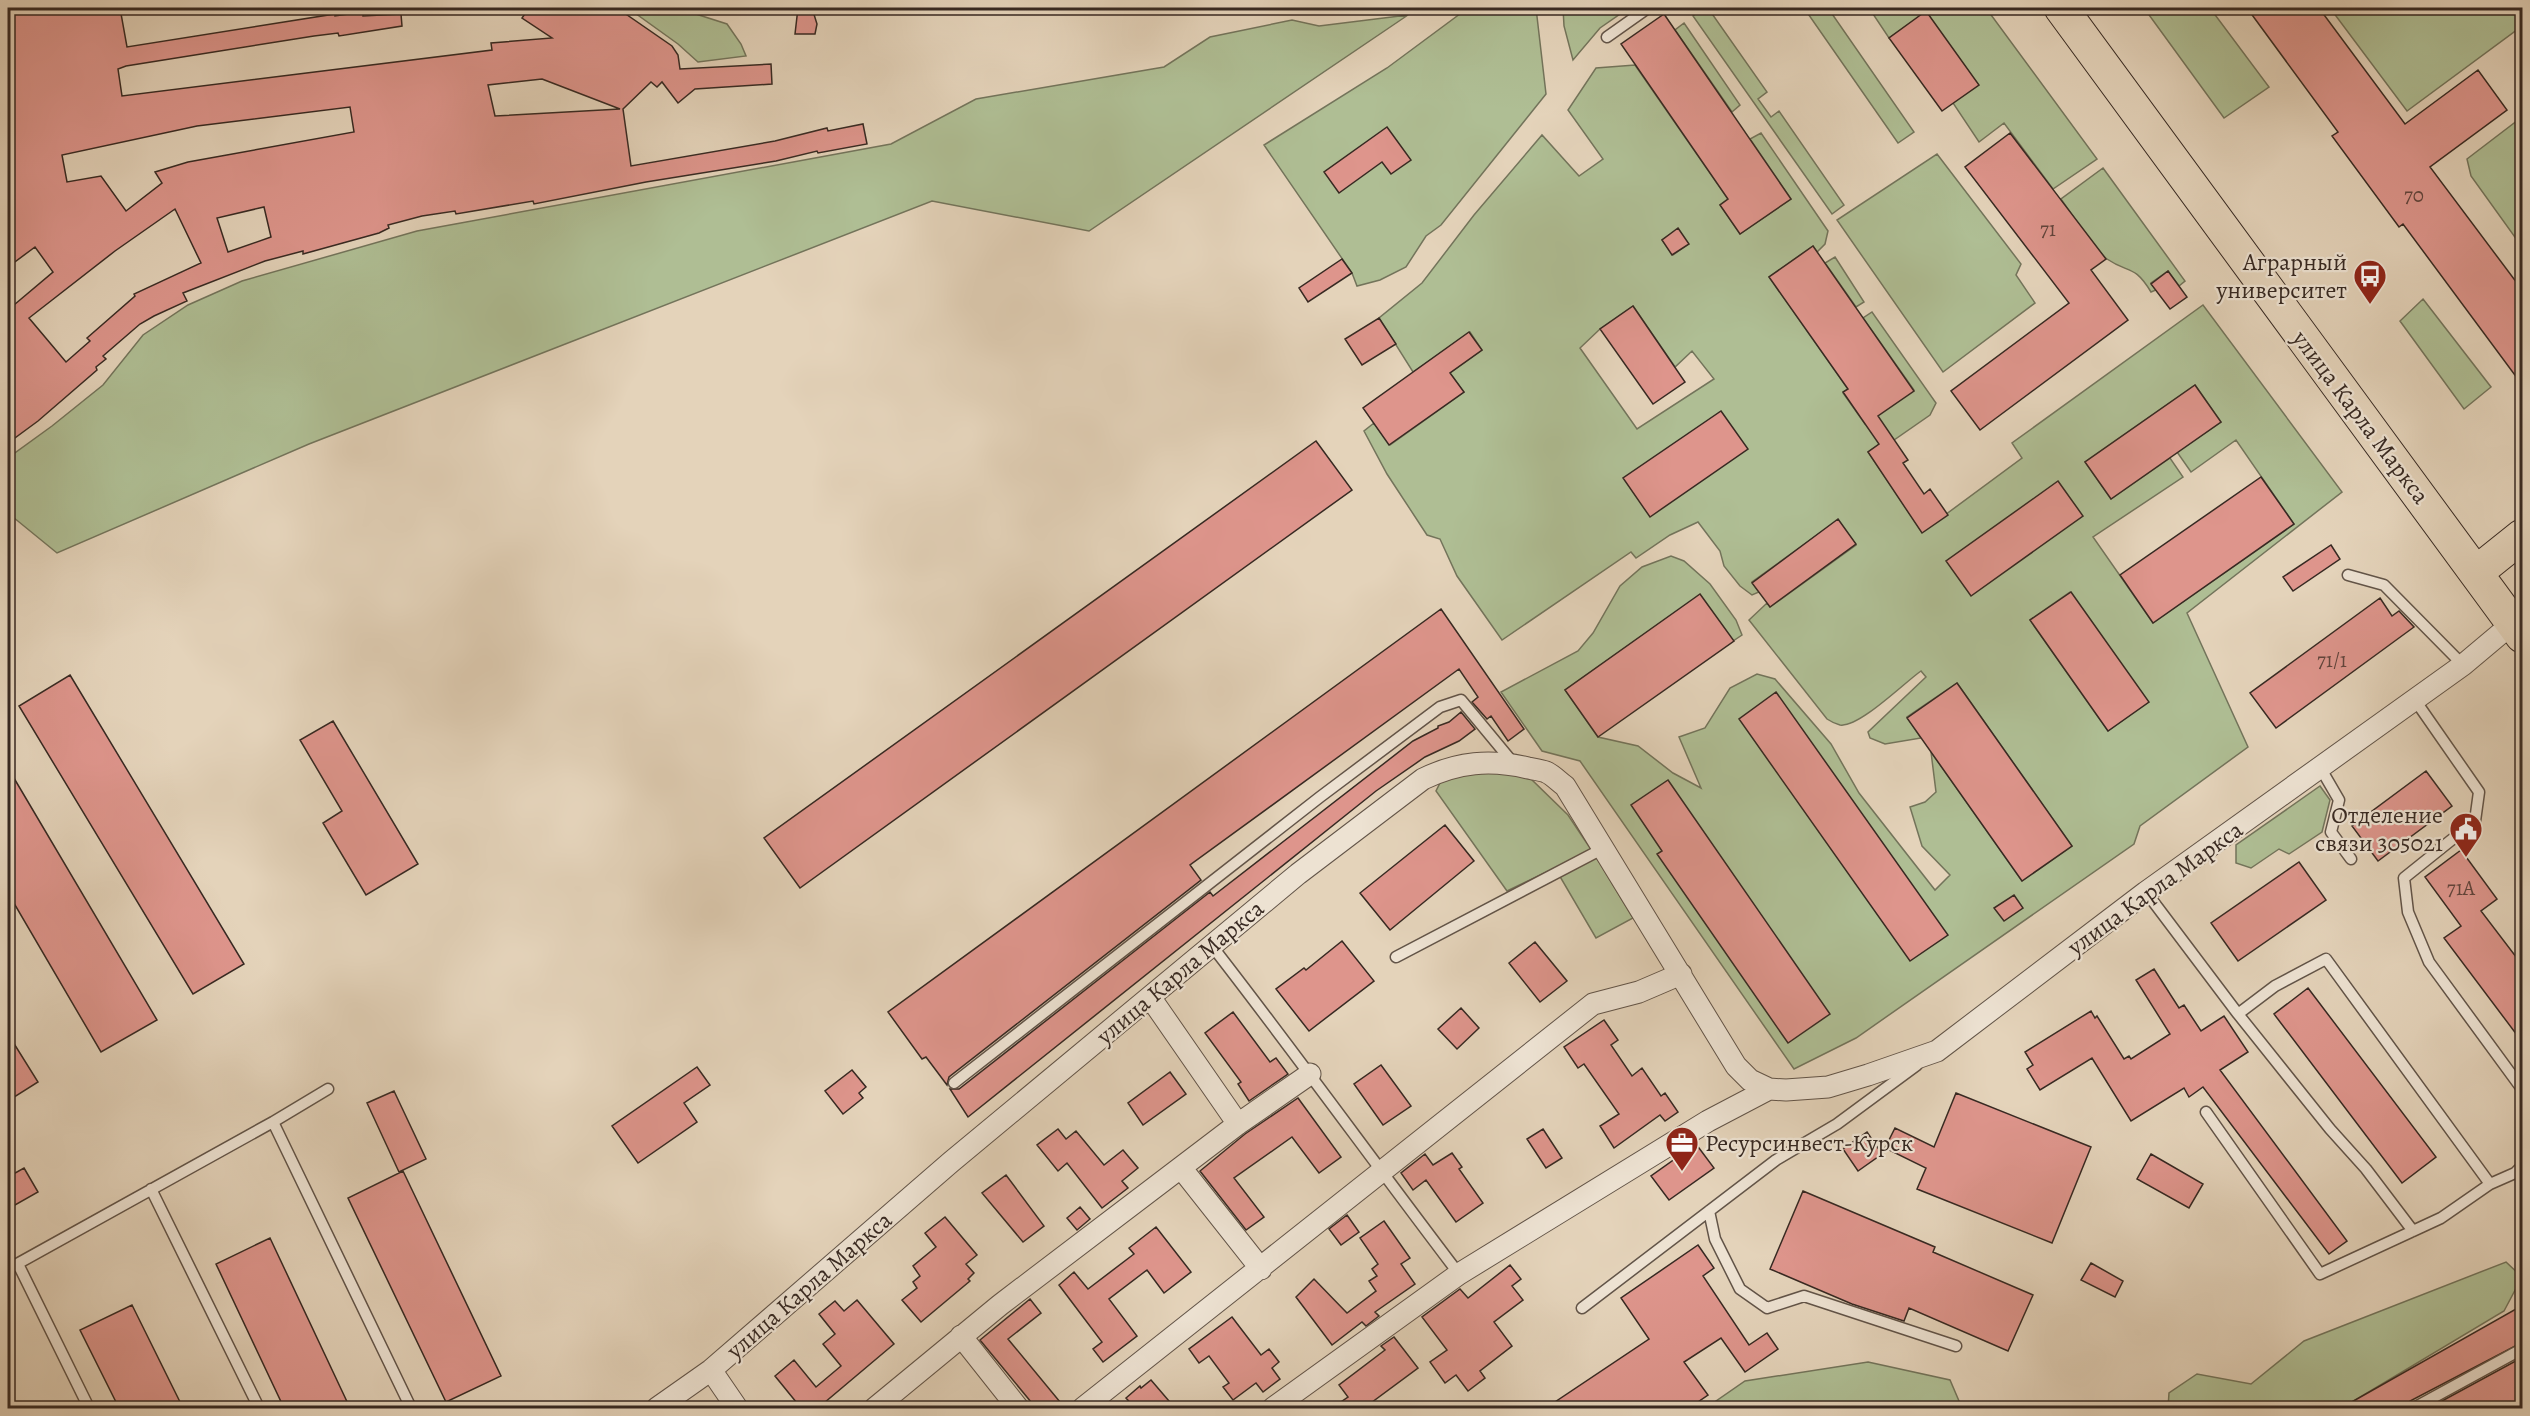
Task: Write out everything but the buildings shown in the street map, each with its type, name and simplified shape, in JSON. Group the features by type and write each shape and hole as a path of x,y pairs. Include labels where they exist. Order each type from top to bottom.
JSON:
{"main road":[{"name":"улица Карла Маркса","path":"2061,8 2518,629"},
{"path":"2477,572 2523,536"}],"street":[{"name":"улица Карла Маркса","path":"657,1408 711,1370 951,1162 1308,867 1423,779 1444,769 1464,764 1489,762 1515,765 1546,772 1565,786 1736,1066 1750,1080 1769,1089 1828,1087 1936,1051 2146,892 2321,769 2463,665 2518,629"},
{"path":"1083,1408 1262,1269 1593,1004 1639,992 1681,974"},
{"path":"1150,997 1239,1124"},
{"path":"875,1408 961,1336 1239,1124 1310,1074"},
{"name":"улица Карла Маркса","path":"1273,1408 1460,1274 1708,1121 1769,1089"},
{"path":"1182,1168 1262,1269"},
{"path":"961,1336 1018,1408"},
{"path":"711,1370 736,1408"}],"lane":[{"path":"1607,38 1648,8"},
{"path":"2348,575 2384,585 2463,665"},
{"path":"2415,699 2479,792 2475,821 2404,878 2408,912 2428,962 2523,1089"},
{"path":"954,1083 1320,797 1440,707 1461,700 1515,765"},
{"path":"2321,769 2339,800 2331,832 2351,859"},
{"path":"1396,957 1604,848"},
{"path":"2146,892 2238,1014 2330,1129 2366,1168 2413,1231"},
{"path":"1212,946 1460,1274"},
{"path":"2238,1014 2275,986 2326,959 2490,1184"},
{"path":"1582,1308 1776,1160 1838,1124 1936,1051"},
{"path":"8,1269 328,1089"},
{"path":"2206,1112 2320,1274 2441,1218 2490,1184 2515,1173 2523,1166"},
{"path":"273,1122 411,1408"},
{"path":"151,1189 259,1408"},
{"path":"1708,1211 1715,1239 1740,1289 1767,1308 1804,1296 1956,1346"},
{"path":"18,1264 89,1408"},
{"path":"2414,1408 2523,1349"}],"green space":[{"path":"628,8 677,8 727,24 741,44 746,56 698,62 678,44"},
{"path":"1468,8 1536,8 1546,94 1441,225 1426,236 1406,267 1380,280 1357,286 1352,273 1264,145 1387,68"},
{"path":"1563,8 1615,8 1620,14 1600,28 1573,60 1564,26"},
{"path":"1699,8 1708,8 1767,92 1758,99 1771,117 1779,111 1844,205 1832,214 1693,16 1701,10"},
{"path":"1804,8 1828,8 1914,132 1898,143"},
{"path":"1869,8 1986,8 2097,159 2053,189 2004,123 1979,142 1953,103 1926,12 1889,38"},
{"path":"2144,8 2210,8 2269,87 2224,118"},
{"path":"2330,8 2522,8 2522,26 2407,111"},
{"path":"1408,15 1089,231 932,201 309,444 57,553 8,513 8,458 103,385 143,335 188,305 242,281 417,231 891,144 976,99 1164,67 1210,37 1292,20 1319,26"},
{"path":"1684,23 1740,105 1732,112 1675,30"},
{"path":"1635,65 1728,199 1720,205 1740,234 1791,199 1750,139 1761,133 1828,231 1825,244 1817,252 1813,246 1769,277 1848,389 1843,393 1865,424 1914,390 1863,318 1872,312 1936,403 1930,415 1894,440 1891,436 1868,452 1922,532 2022,458 2012,443 2203,305 2342,492 2187,613 2248,747 2140,826 2134,844 1856,1038 1794,1069 1580,761 1542,751 1501,692 1578,651 1593,633 1620,586 1642,567 1671,556 1684,561 1710,584 1736,620 1742,635 1733,641 1700,595 1565,690 1598,737 1638,746 1673,773 1701,788 1679,737 1705,728 1730,688 1757,674 1775,679 1831,744 1859,793 1935,890 1950,875 1922,846 1910,807 1925,802 1936,792 1931,752 2022,881 2072,846 1957,683 1907,717 1921,738 1885,744 1870,738 1868,732 1926,677 1921,671 1870,712 1848,724 1838,725 1827,719 1749,620 1767,603 1770,607 1856,545 1838,520 1752,582 1759,592 1752,595 1740,586 1724,566 1720,551 1698,522 1670,535 1636,558 1631,552 1502,640 1457,576 1440,539 1427,535 1387,474 1364,431 1374,423 1390,445 1464,392 1450,373 1482,350 1470,332 1413,372 1379,318 1422,283 1474,215 1542,135 1579,176 1603,159 1568,110 1596,68","holes":["1678,229 1688,244 1673,255 1662,240","1633,306 1675,367 1692,351 1714,379 1637,429 1580,348 1600,329","2195,385 2221,422 2177,452 2191,472 2236,440 2294,524 2153,623 2093,537 2183,477 2170,458 2111,499 2085,462","2070,592 2148,702 2108,731 2030,620"]},
{"path":"2522,117 2522,247 2471,176 2467,159"},
{"path":"1937,154 2021,264 2016,275 2035,303 1943,372 1837,220"},
{"path":"2103,168 2185,281 2179,286 2168,271 2151,283 2156,290 2151,292 2135,273 2115,264 2103,255 2061,199"},
{"path":"1835,257 1864,302 1856,307 1825,263"},
{"path":"2423,299 2491,387 2464,409 2400,321"},
{"path":"1498,770 1532,780 1568,815 1633,918 1596,938 1555,868 1507,891 1436,791 1442,779"},
{"path":"2320,786 2330,800 2322,832 2289,854 2279,849 2251,868 2236,863 2236,845"},
{"path":"2506,1262 2522,1277 2504,1311 2342,1408 2168,1408 2169,1393 2197,1374 2251,1384 2304,1341"},
{"path":"1868,1362 1950,1380 1962,1408 1706,1408 1745,1381"}],"place":[{"name":"Аграрный университет","path":"2370,305"},
{"name":"Отделение связи 305021","path":"2466,858"},
{"name":"Ресурсинвест-Курск","path":"1682,1172"}]}
